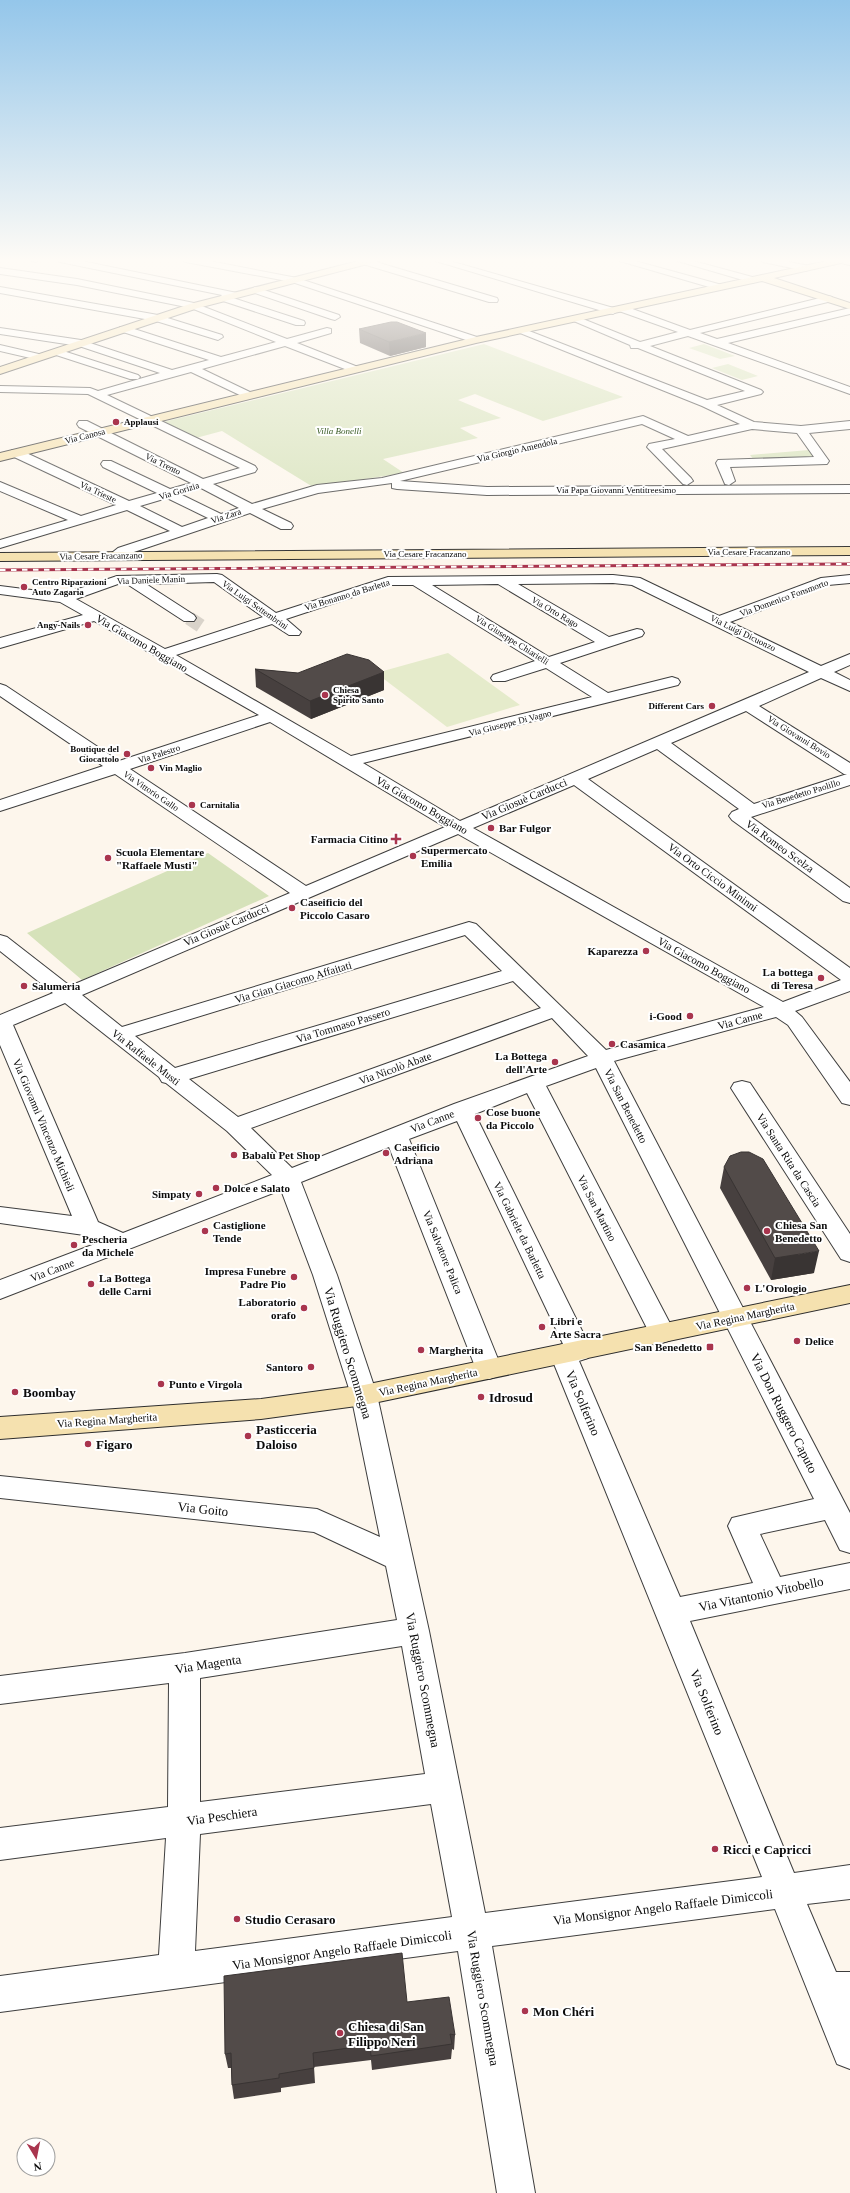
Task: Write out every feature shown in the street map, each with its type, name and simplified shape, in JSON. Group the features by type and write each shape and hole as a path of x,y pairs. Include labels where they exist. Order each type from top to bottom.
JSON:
{"street":[{"path":"0,371 27,361"},
{"path":"86,361 147,381"},
{"path":"136,361 174,374"},
{"path":"98,394 174,374 214,361"},
{"path":"335,361 354,369"},
{"name":"Via Canosa","path":"0,457 386,361"},
{"path":"601,361 706,404 752,425 801,430 846,426 850,438"},
{"path":"679,361 757,392 706,404"},
{"path":"766,361 850,392"},
{"path":"192,368 248,395"},
{"path":"0,378 98,380 129,386"},
{"path":"0,389 90,391 151,420"},
{"name":"Via Gorizia","path":"0,544 251,469 151,420"},
{"name":"Via Giorgio Amendola","path":"341,486 382,482 643,420 688,440"},
{"name":"Via Trento","path":"83,424 286,526"},
{"path":"687,481 653,447 752,425"},
{"path":"722,463 822,461 801,430"},
{"path":"799,447 813,446"},
{"path":"729,481 722,463 717,456 776,449"},
{"name":"Via Trieste","path":"16,453 180,531"},
{"path":"107,464 219,518"},
{"name":"Via Papa Giovanni Ventitreesimo","path":"444,468 435,474 437,479 446,482 850,480"},
{"name":"Via Papa Giovanni Ventitreesimo","path":"382,482 443,489 487,491 850,489"},
{"path":"0,486 80,520"},
{"name":"Via Zara","path":"115,556 123,551 251,508 317,489 341,486"},
{"path":"796,489 850,496"},
{"path":"7,531 21,538"},
{"name":"Via Cesare Fracanzano","path":"0,557 850,551"},
{"name":"Via Daniele Manin","path":"64,598 116,580 217,578"},
{"name":"Via Luigi Settembrini","path":"217,578 294,632"},
{"path":"129,579 218,636"},
{"name":"Via Bonanno da Barletta","path":"162,655 274,617 388,581 613,579 635,581"},
{"name":"Via Domenico Fonsmorto","path":"719,621 826,581 850,579"},
{"name":"Via Orto Rago","path":"501,580 608,643"},
{"name":"Via Giuseppe Chiarielli","path":"416,581 606,699"},
{"name":"Via Luigi Dicuonzo","path":"635,581 850,686"},
{"name":"Via Giacomo Boggiano","path":"0,590 64,598 162,655 272,716 458,827 782,1009 795,1020 850,1098"},
{"path":"4,638 96,616"},
{"path":"499,678 637,633"},
{"name":"Via Giosuè Carducci","path":"0,1022 66,995 302,892 747,705 850,659"},
{"name":"Via Giuseppe Di Vagno","path":"348,762 672,682"},
{"name":"Via Vittorio Gallo","path":"0,689 302,892"},
{"name":"Via Giovanni Bovio","path":"747,705 850,770"},
{"name":"Via Palestro","path":"0,806 272,716"},
{"name":"Via Romeo Scelza","path":"658,742 752,810"},
{"name":"Via Orto Ciccio Mininni","path":"575,778 850,977"},
{"name":"Via Benedetto Paolillo","path":"752,810 850,779"},
{"name":"Via Romeo Scelza","path":"752,810 738,816 850,897"},
{"name":"Via San Benedetto","path":"469,928 555,1010 602,1058 735,1318"},
{"name":"Via Gian Giacomo Affaitati","path":"117,1035 469,928"},
{"name":"Via Raffaele Musti","path":"0,941 170,1077 235,1126 288,1177"},
{"name":"Via Tommaso Passero","path":"170,1077 517,973"},
{"name":"Via Canne","path":"0,1290 124,1243 462,1109 602,1058 782,1009 850,984"},
{"name":"Via Nicolò Abate","path":"235,1126 555,1010"},
{"name":"Via Giovanni Vincenzo Michieli","path":"0,1022 88,1227"},
{"name":"Via San Martino","path":"533,1083 662,1333"},
{"name":"Via Santa Rita da Cascia","path":"742,1088 850,1253"},
{"name":"Via Gabriele da Barletta","path":"462,1109 571,1353"},
{"name":"Via Salvatore Palica","path":"396,1135 489,1369"},
{"name":"Via Ruggiero Scommegna","path":"288,1177 325,1275 364,1395 414,1631 472,1932 516,2193"},
{"path":"0,1215 88,1227 124,1243"},
{"name":"Via Regina Margherita","path":"0,1428 261,1409 364,1395 850,1294"},
{"name":"Via Don Ruggero Caputo","path":"735,1318 850,1540"},
{"name":"Via Solferino","path":"571,1353 671,1612 784,1891 838,1990 850,2051"},
{"name":"Via Goito","path":"0,1487 317,1521 399,1559"},
{"path":"772,1591 742,1526 833,1507"},
{"name":"Via Vitantonio Vitobello","path":"671,1612 850,1576"},
{"name":"Via Magenta","path":"0,1690 185,1667 414,1631"},
{"path":"176,1972 184,1822 185,1667"},
{"name":"Via Peschiera","path":"0,1844 184,1822 443,1787"},
{"name":"Via Monsignor Angelo Raffaele Dimiccoli","path":"0,1994 850,1882"}],"green space":[{"name":"Villa Bonelli","path":"413,361 529,361 623,397 543,421 475,394 458,400 501,418 460,428 478,438 383,459 404,473 313,487 222,431 196,438 163,422"},
{"path":"728,364 758,376 742,380 712,368"},
{"path":"809,450 817,459 755,461 750,455"},
{"path":"448,653 520,705 447,727 376,673"},
{"path":"208,853 269,896 82,980 27,933"}],"building":[{"path":"347,654 369,660 384,672 310,701 255,669 298,673"},
{"path":"741,1152 749,1152 763,1159 819,1251 775,1258 724,1167 730,1156"},
{"name":"Chiesa di San Filippo Neri","path":"402,1953 407,2002 449,1997 455,2035 450,2034 452,2044 371,2056 370,2045 313,2053 314,2068 279,2074 279,2078 232,2085 231,2053 225,2054 224,1976"}],"tunnel":[{"path":"189,618 201,626"}],"railway":[{"path":"0,570 850,564"}],"place":[{"name":"Applausi","path":"116,422"},
{"name":"Centro Riparazioni Auto Zagaria","path":"24,587"},
{"name":"Angy-Nails","path":"88,625"},
{"name":"Chiesa Spirito Santo","path":"325,695"},
{"name":"Different Cars","path":"712,706"},
{"name":"Boutique del Giocattolo","path":"127,754"},
{"name":"Vin Maglio","path":"151,768"},
{"name":"Carnitalia","path":"192,805"},
{"name":"Bar Fulgor","path":"491,828"},
{"name":"Farmacia Citino","path":"396,839"},
{"name":"Supermercato Emilia","path":"413,856"},
{"name":"Scuola Elementare \"Raffaele Musti\"","path":"108,858"},
{"name":"Caseificio del Piccolo Casaro","path":"292,908"},
{"name":"Kaparezza","path":"646,951"},
{"name":"La bottega di Teresa","path":"821,978"},
{"name":"Salumeria","path":"24,986"},
{"name":"i-Good","path":"690,1016"},
{"name":"Casamica","path":"612,1044"},
{"name":"La Bottega dell'Arte","path":"555,1062"},
{"name":"Cose buone da Piccolo","path":"478,1118"},
{"name":"Caseificio Adriana","path":"386,1153"},
{"name":"Babalù Pet Shop","path":"234,1155"},
{"name":"Dolce e Salato","path":"216,1188"},
{"name":"Simpaty","path":"199,1194"},
{"name":"Castiglione Tende","path":"205,1231"},
{"name":"Chiesa San Benedetto","path":"767,1231"},
{"name":"Pescheria da Michele","path":"74,1245"},
{"name":"Impresa Funebre Padre Pio","path":"294,1277"},
{"name":"La Bottega delle Carni","path":"91,1284"},
{"name":"L'Orologio","path":"747,1288"},
{"name":"Laboratorio orafo","path":"304,1308"},
{"name":"Libri e Arte Sacra","path":"542,1327"},
{"name":"Delice","path":"797,1341"},
{"name":"San Benedetto","path":"710,1347"},
{"name":"Margherita","path":"421,1350"},
{"name":"Santoro","path":"311,1367"},
{"name":"Punto e Virgola","path":"161,1384"},
{"name":"Boombay","path":"15,1392"},
{"name":"Idrosud","path":"481,1397"},
{"name":"Pasticceria Daloiso","path":"248,1436"},
{"name":"Figaro","path":"88,1444"},
{"name":"Ricci e Capricci","path":"715,1849"},
{"name":"Studio Cerasaro","path":"237,1919"},
{"name":"Mon Chéri","path":"525,2011"},
{"name":"Chiesa di San Filippo Neri","path":"340,2033"}]}
